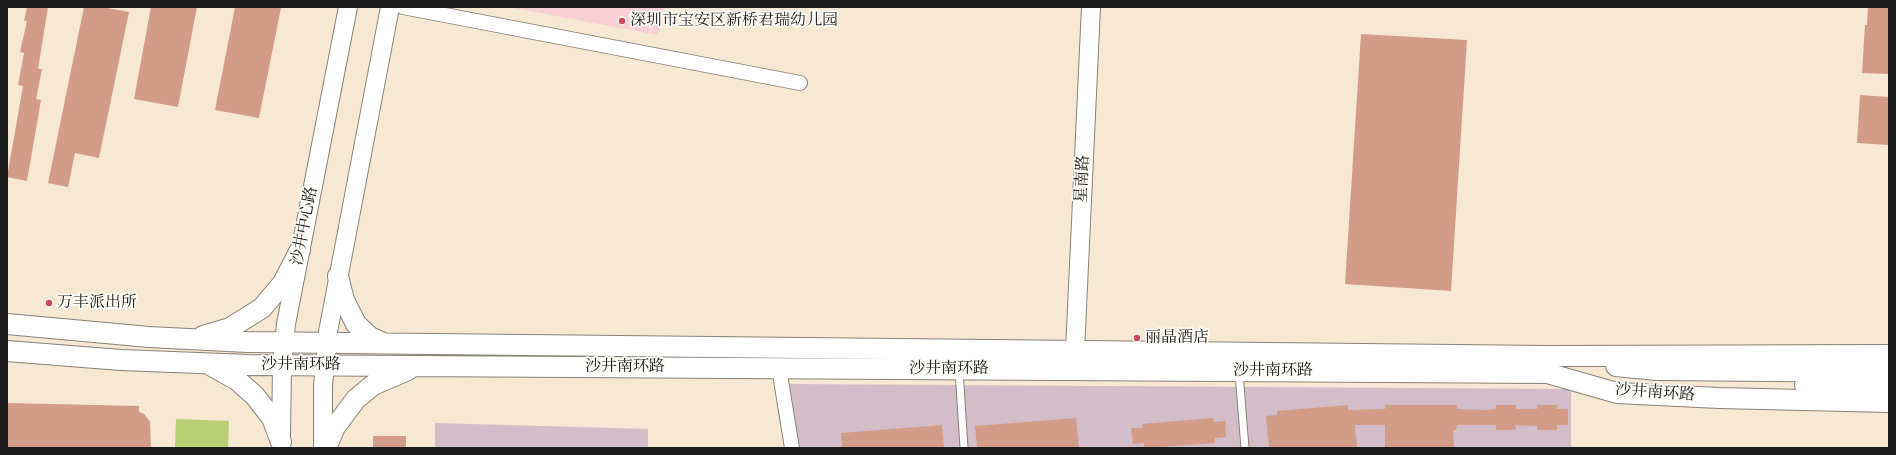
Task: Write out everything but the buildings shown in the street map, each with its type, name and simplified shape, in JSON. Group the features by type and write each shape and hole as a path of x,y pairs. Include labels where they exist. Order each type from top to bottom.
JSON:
{"main road":[{"path":"187,340 230,328 262,308 283,283 300,250"},
{"path":"338,276 344,300 356,324 370,337 385,344"},
{"name":"沙井南环路","path":"7,324 187,340 284,343 1075,351 1547,364 1616,392 1719,398 1889,402"},
{"path":"121,360 133,356 136,349 135,341 125,335"},
{"name":"沙井南环路","path":"7,351 121,360 324,366 1238,371 1889,355"},
{"path":"205,363 236,380 255,396 272,418 281,445"},
{"path":"1547,364 1656,384 1717,378 1889,372"},
{"path":"326,448 330,436 342,417 363,393 373,385 394,375 426,366"},
{"path":"1717,378 1889,386"}],"street":[{"name":"沙井中心路","path":"281,445 282,365 284,343 300,250 348,7"},
{"path":"323,448 324,366 326,343 390,7"},
{"path":"403,7 800,82"},
{"name":"星南路","path":"1075,351 1091,7"},
{"path":"779,368 792,448"}],"lane":[{"path":"958,369 964,448"},
{"path":"1238,371 1245,448"}],"shaded area":[{"name":"深圳市宝安区新桥君瑞幼儿园","path":"509,7 664,7 658,35"},
{"path":"789,384 1571,389 1571,448 800,448"},
{"path":"435,423 648,429 648,448 435,448"}],"green space":[{"path":"176,419 229,421 228,448 175,448"}],"place":[{"name":"深圳市宝安区新桥君瑞幼儿园","path":"622,21"},
{"name":"万丰派出所","path":"49,303"},
{"name":"丽晶酒店","path":"1137,338"}]}
